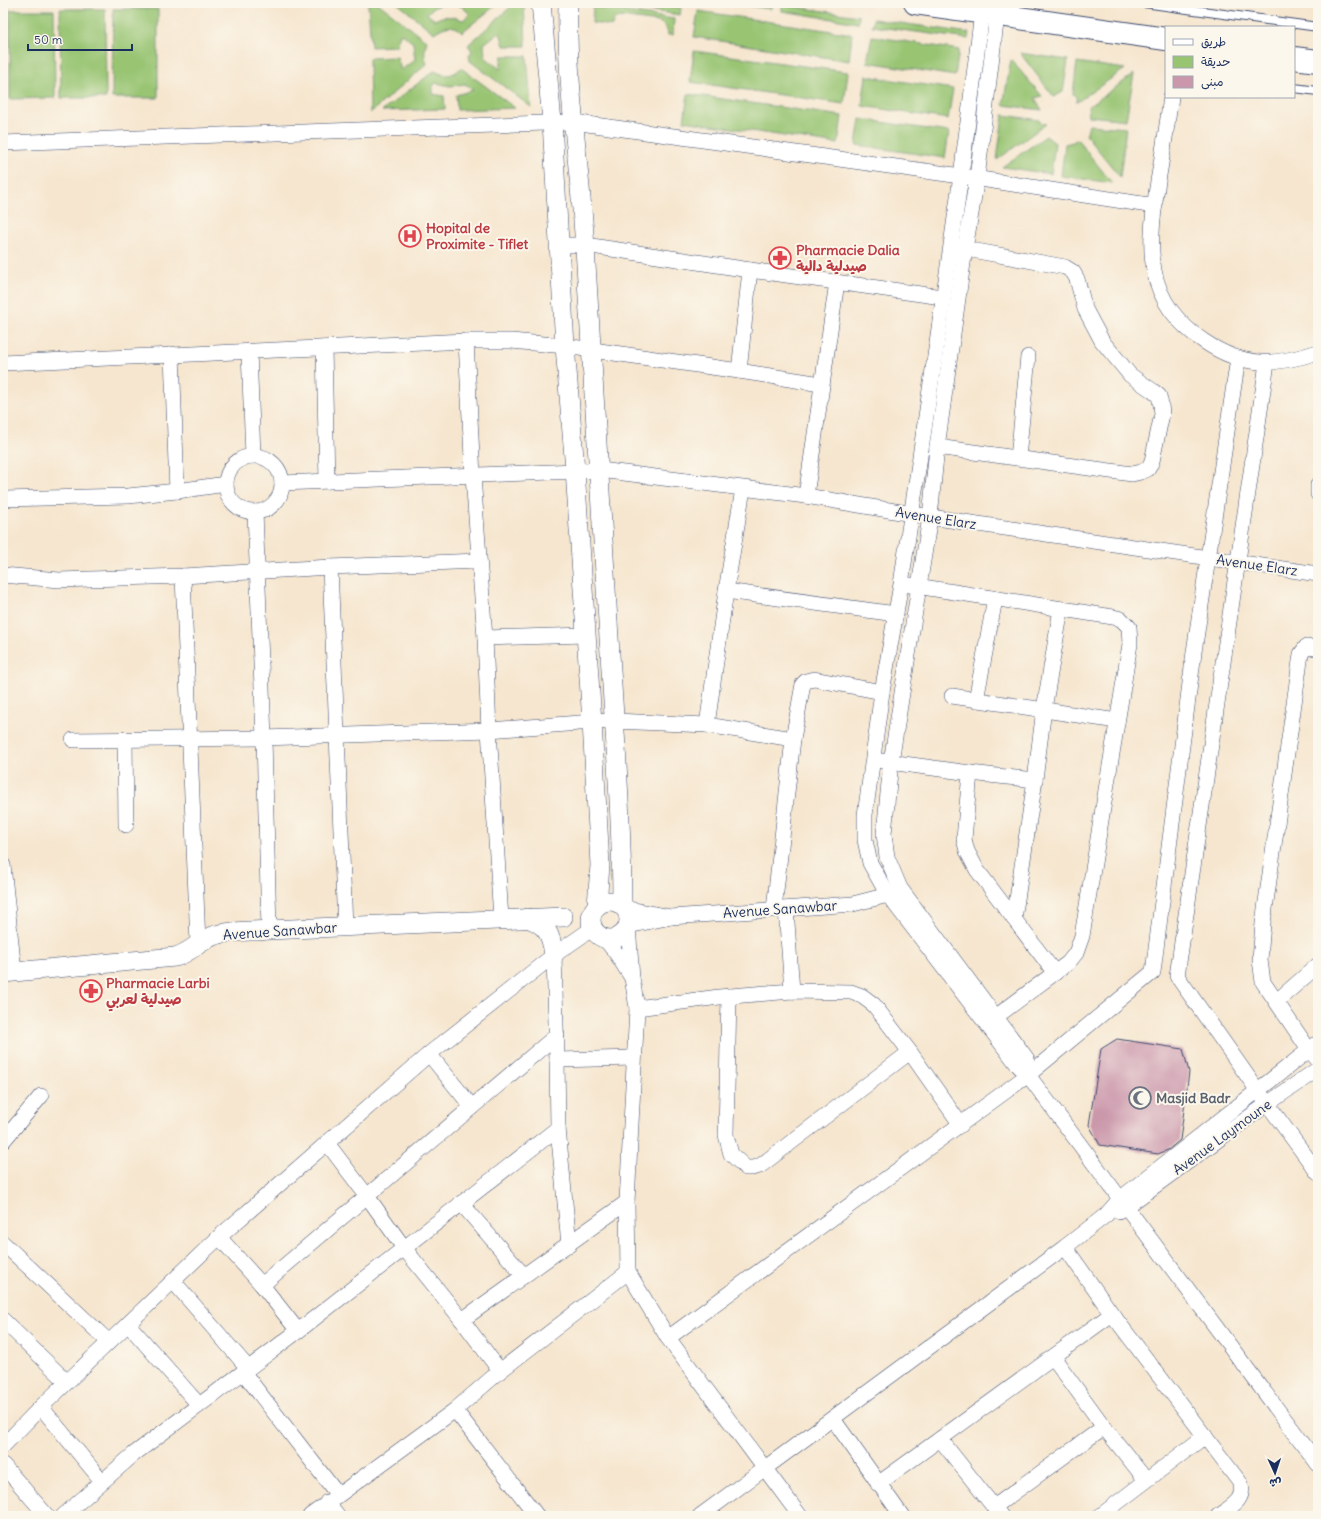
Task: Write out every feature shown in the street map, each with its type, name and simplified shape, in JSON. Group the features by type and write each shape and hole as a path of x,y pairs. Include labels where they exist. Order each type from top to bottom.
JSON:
{"main road":[{"path":"915,3 1165,39"},
{"path":"1295,58 1318,61"}],"street":[{"path":"541,3 552,122 565,346 592,722 600,865 596,922 632,978"},
{"path":"568,3 568,49 573,122 585,245 590,350 600,470 625,913 632,978 637,1008 627,1202 628,1272 668,1338 800,1516"},
{"path":"990,14 961,176 942,297 935,356 910,513 901,584 882,692 865,815 864,840 870,863 894,892 991,1020 1017,1064 1028,1075 1318,1464"},
{"path":"894,892 884,834 891,762 930,517 937,447 965,249 978,178 990,14"},
{"path":"1171,98 1151,234 1152,264 1158,288 1166,305 1181,324 1196,336 1216,349 1250,362 1267,363 1296,359 1318,352"},
{"path":"3,143 573,122 978,178 1154,206"},
{"path":"559,245 585,245 942,297"},
{"path":"937,447 1132,474 1148,469 1152,461 1162,414 1162,405 1159,396 1130,375 1102,341 1085,309 1077,279 1073,272 1065,267 950,246"},
{"path":"739,371 750,270"},
{"path":"806,496 821,384 837,282"},
{"path":"3,363 172,354 511,341 565,346 821,384"},
{"path":"466,342 501,919"},
{"path":"324,348 327,482"},
{"path":"249,352 253,456"},
{"path":"172,354 177,491"},
{"path":"935,356 950,358"},
{"path":"1018,458 1028,357"},
{"path":"668,1338 1028,1075 1153,972 1194,652 1238,358"},
{"path":"1267,363 1177,976 1267,1104 1318,1173"},
{"path":"253,456 267,460 275,466 280,474 282,483 281,492 277,500 263,511 255,512 246,511 231,501 227,493 226,484 228,474 233,466 240,460 253,456"},
{"name":"Avenue Elarz","path":"282,483 600,470 806,496 930,517 1318,574"},
{"path":"3,499 128,496 226,484"},
{"path":"1318,485 1318,494"},
{"path":"707,726 726,591 743,489"},
{"path":"255,512 264,738 269,930"},
{"path":"3,575 59,580 183,576 330,567 479,561"},
{"path":"330,567 345,927"},
{"path":"183,576 198,944"},
{"path":"901,584 1113,617 1120,619 1129,627 1130,644 1082,936 1076,953 1068,963 991,1020"},
{"path":"726,591 896,614"},
{"path":"976,700 995,599"},
{"path":"1014,919 1044,710 1061,609"},
{"path":"484,638 586,635"},
{"path":"700,1516 1106,1216 1258,1091 1315,1051 1263,982 1260,960 1263,923 1301,654 1306,647 1318,648"},
{"path":"792,990 780,909 793,739 803,684 806,681 814,679 882,692"},
{"path":"952,696 1117,721"},
{"path":"73,740 264,738 489,730 614,721 707,726 793,739"},
{"path":"126,740 126,824"},
{"path":"873,759 970,773 1035,780"},
{"path":"970,773 964,840 966,851 977,870 1055,973"},
{"path":"3,865 9,973"},
{"name":"Avenue Sanawbar","path":"625,913 671,917 853,904 894,892"},
{"path":"3,1446 41,1407 219,1237 429,1054 596,922 607,902 612,901 625,913"},
{"path":"596,922 618,938 622,935 625,913"},
{"name":"Avenue Sanawbar","path":"9,973 175,957 185,954 198,944 213,936 269,930 501,919 563,918 585,915 596,922"},
{"path":"527,918 539,922 548,931 552,941 554,955 558,1128 569,1244"},
{"path":"1277,1001 1318,965"},
{"path":"1153,972 1177,976"},
{"path":"637,1008 729,996 792,990 851,992 862,996 874,1005 910,1052 961,1125"},
{"path":"729,996 726,1135 731,1154 746,1168 760,1166 910,1052"},
{"path":"262,1285 557,1035"},
{"path":"429,1054 472,1107"},
{"path":"557,1060 634,1058"},
{"name":"Avenue Laymoune","path":"1123,1203 1318,1069"},
{"path":"3,1141 41,1096"},
{"path":"62,1516 134,1454 298,1331 558,1128"},
{"path":"327,1143 404,1248 462,1320 500,1371"},
{"path":"462,1320 627,1202"},
{"path":"461,1203 524,1276"},
{"path":"219,1237 262,1285 298,1331"},
{"path":"3,1243 109,1342"},
{"path":"1065,1247 1112,1314 1241,1484 1243,1491 1238,1501 1218,1516"},
{"path":"310,1516 455,1410 500,1371 628,1272"},
{"path":"173,1281 246,1370 333,1498 338,1516"},
{"path":"878,1484 1112,1314"},
{"path":"3,1320 67,1382"},
{"path":"128,1324 199,1405"},
{"path":"1053,1358 1104,1427 1146,1480"},
{"path":"41,1407 102,1481"},
{"path":"455,1410 537,1516"},
{"path":"833,1419 902,1516"},
{"path":"940,1439 998,1511 1104,1427"},
{"path":"1100,1516 1205,1436"},
{"path":"3,1465 47,1516"}],"lane":[{"path":"1144,3 1318,28"},
{"path":"1295,88 1318,91"}],"green space":[{"path":"368,3 378,3 427,41 425,47 425,58 427,64 370,113 369,58 397,57 401,70 415,60 413,43 401,33 397,46 371,47"},
{"path":"397,3 448,3 448,5 442,5 434,8 427,14 435,20 442,17 453,17 463,20 470,14 461,6 454,5 454,3 499,3 462,32 456,27 449,26 434,33"},
{"path":"515,3 524,3 526,46 504,46 501,35 498,33 484,44 485,57 500,69 502,56 527,56 531,107 470,61 469,55 472,51 468,45"},
{"path":"597,3 649,3 681,8 680,15"},
{"path":"726,3 771,3 771,9"},
{"path":"782,5 859,16 858,23 782,11"},
{"path":"593,7 674,19 673,35 668,35 663,24 659,22 621,17 614,20 612,26 592,23"},
{"path":"60,9 105,9 106,98 61,98"},
{"path":"113,9 158,9 158,98 112,98"},
{"path":"10,10 54,10 55,98 10,99"},
{"path":"698,11 852,34 849,61 694,37"},
{"path":"873,19 969,33 968,39 872,26"},
{"path":"872,36 959,50 955,76 867,62"},
{"path":"694,51 848,72 844,104 690,82"},
{"path":"1020,53 1068,60 1063,92 1054,97"},
{"path":"1011,60 1042,96 1035,98 1042,110 1003,105"},
{"path":"1077,62 1125,69 1077,102 1076,97 1073,94"},
{"path":"461,68 515,108 457,110 456,95 473,90 465,84 450,86 436,83 433,86 433,94 444,96 445,109 382,111 434,71 448,75 455,73"},
{"path":"1134,74 1126,120 1089,116 1088,107"},
{"path":"866,76 953,89 948,119 862,106"},
{"path":"688,94 842,116 838,144 684,121"},
{"path":"1003,115 1040,120 1041,123 1046,124 997,160"},
{"path":"860,119 949,132 945,158 856,145"},
{"path":"1089,125 1126,128 1120,177 1086,135"},
{"path":"1046,136 1055,143 1051,174 1002,167"},
{"path":"1077,139 1112,183 1061,176 1065,144 1073,142"}],"building":[{"name":"Masjid Badr","path":"1117,1039 1183,1049 1189,1072 1180,1140 1168,1150 1158,1154 1100,1145 1089,1125 1101,1049"}],"place":[{"name":"Hopital de Proximite - Tiflet","path":"410,236"},
{"name":"Pharmacie Dalia صيدلية دالية","path":"780,258"},
{"name":"Pharmacie Larbi صيدلية لعربي","path":"91,991"},
{"name":"Masjid Badr","path":"1140,1098"}]}
